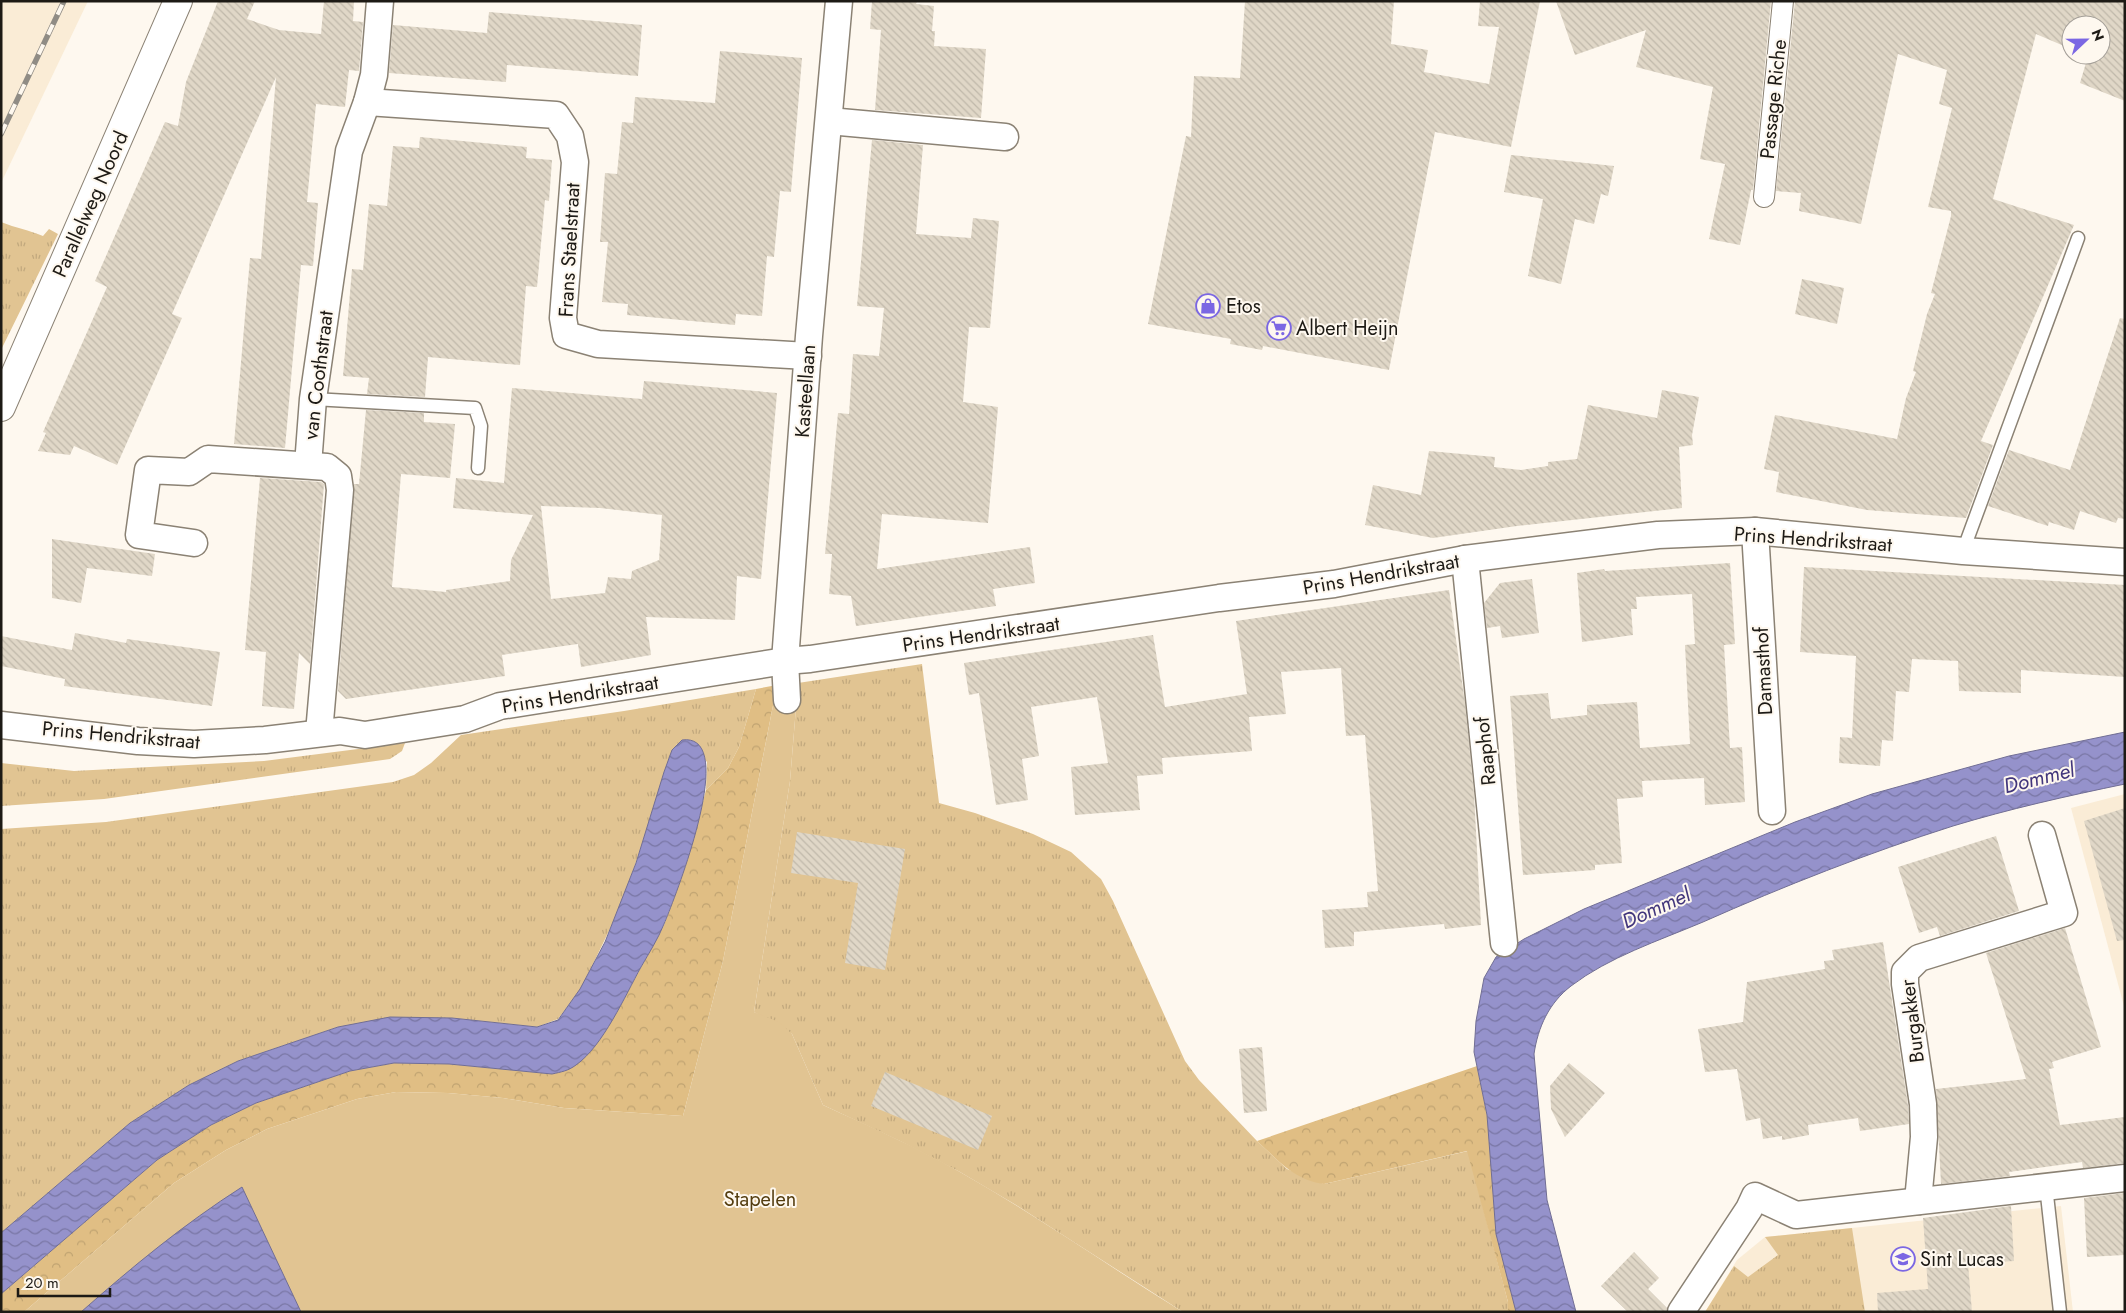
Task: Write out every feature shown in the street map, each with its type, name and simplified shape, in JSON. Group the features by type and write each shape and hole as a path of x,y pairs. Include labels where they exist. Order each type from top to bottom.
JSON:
{"street":[{"name":"Parallelweg Noord","path":"1,408 178,1"},
{"name":"van Coothstraat","path":"319,733 340,490 338,476 327,467 308,465 313,399 349,151 367,102 374,74 380,1"},
{"name":"Kasteellaan","path":"787,700 785,661 808,356 839,1"},
{"name":"Passage Riche","path":"1764,198 1783,1"},
{"name":"Frans Staelstraat","path":"367,102 556,116 570,136 575,162 563,318 566,335 598,344 808,356"},
{"path":"829,121 1005,137"},
{"path":"194,543 139,535 148,470 189,472 208,459 308,465"},
{"name":"Prins Hendrikstraat","path":"1,725 138,741 194,744 265,740 340,731 365,735 465,719 500,706 785,661 1334,584 1465,560 1658,535 1755,531 1963,551 2125,562"},
{"name":"Damasthof","path":"1755,531 1772,811"},
{"name":"Raaphof","path":"1465,560 1504,943"},
{"name":"Burgakker","path":"1918,1201 1924,1137 1924,1104 1905,984 1905,972 1919,958 2064,913 2042,835"},
{"path":"1681,1312 1749,1209 1755,1196 1796,1215 2125,1178"}],"lane":[{"path":"1963,551 2078,238"},
{"path":"313,399 475,408 481,426 478,468"},
{"path":"2046,1186 2060,1312"}],"shaded area":[{"path":"1,1 88,1 1,183"},
{"path":"2125,794 2125,1010 2071,808"},
{"name":"Sint Lucas","path":"2061,1206 2073,1312 1705,1312 1737,1260 1765,1237"}],"green space":[{"path":"1,222 43,236 49,229 58,234 1,350"},
{"path":"922,664 939,803 975,813 1033,834 1071,852 1101,879 1113,901 1185,1061 1199,1080 1257,1141 1287,1169 1324,1184 1468,1151 1508,1302 1508,1312 1183,1312 1016,1205 960,1172 823,1105 792,1034 754,1012 790,781 798,683"},
{"name":"Stapelen","path":"798,683 790,781 754,1012 779,1022 792,1034 823,1105 909,1145 960,1172 1183,1312 24,1312 174,1183 226,1150 267,1129 357,1099 396,1092 448,1093 503,1098 564,1108 683,1116 723,961 777,685"},
{"path":"777,685 723,961 683,1116 564,1108 503,1098 448,1093 396,1092 357,1099 267,1129 226,1150 174,1183 24,1312 1,1312 1,1294 157,1160 211,1125 256,1103 350,1071 394,1063 449,1064 552,1074 590,1051 614,1017 664,925 687,860 706,790 728,768 739,747 756,689"},
{"path":"756,689 739,747 728,768 706,790 707,762 687,740 677,744 620,908 581,989 558,1019 537,1027 452,1018 338,1027 238,1061 189,1085 130,1123 1,1233 1,829 106,822 393,782 414,775 431,763 461,735"},
{"path":"405,743 402,751 390,759 104,799 1,806 1,763 74,771 264,761"},
{"path":"1477,1066 1487,1115 1516,1312 1508,1312 1508,1302 1467,1151 1324,1184 1313,1182 1295,1174 1257,1141"},
{"path":"1852,1228 1865,1312 1705,1312 1734,1266 1748,1277 1778,1255 1765,1237"}],"water":[{"name":"Dommel","path":"2125,732 2125,784 2038,803 1974,820 1921,836 1858,859 1634,950 1601,966 1563,993 1546,1016 1538,1034 1534,1054 1547,1200 1576,1312 1516,1312 1496,1234 1487,1115 1474,1052 1476,1021 1484,978 1496,957 1524,939 1584,909 1795,822 1872,794 2009,756"},
{"path":"682,740 699,745 705,762 705,788 690,853 662,930 621,1006 586,1057 567,1070 552,1074 449,1064 394,1063 350,1071 256,1103 211,1125 157,1160 1,1294 1,1233 130,1123 189,1085 238,1061 338,1027 390,1017 452,1018 537,1027 558,1020 580,989 605,942 636,863 672,750"},
{"path":"242,1187 301,1312 81,1312 159,1246"}],"building":[{"path":"218,1 255,1 247,19 279,30 321,34 324,1 354,1 353,21 363,22 359,71 349,70 345,107 316,104 307,202 318,203 313,266 301,265 285,448 234,444 250,258 261,259 276,77 172,314 182,318 117,465 74,446 70,455 38,451 46,433 43,432 107,287 95,281 165,122 178,126 186,82"},
{"path":"872,1 917,1 916,4 934,6 932,31 935,31 934,46 986,49 981,118 875,110 881,30 870,29"},
{"path":"1245,1 1394,1 1391,44 1428,50 1424,72 1489,84 1499,27 1478,26 1480,1 1540,1 1511,147 1435,132 1389,370 1263,346 1262,350 1230,344 1231,339 1148,324 1186,136 1191,137 1194,76 1240,78"},
{"path":"1556,1 1771,1 1753,190 1751,190 1740,245 1709,239 1725,164 1700,159 1713,87 1636,67 1646,30 1575,55"},
{"path":"1795,1 2125,1 2125,101 2080,83 2085,65 2111,65 2111,15 2061,15 2061,45 2036,34 1993,199 2074,225 1981,441 1993,445 1966,518 1867,510 1776,492 1779,472 1764,469 1775,415 1897,439 1906,398 1916,372 1913,371 1927,314 1935,294 1931,293 1951,216 1951,211 1928,207 1952,108 1939,104 1947,70 1898,54 1861,224 1799,211 1801,193 1776,191"},
{"path":"489,12 642,25 638,76 507,65 506,82 389,73 393,25 487,33"},
{"path":"720,51 802,58 791,192 780,191 774,257 767,256 762,316 736,314 735,325 627,315 628,304 602,302 608,242 600,242 605,173 617,174 622,122 633,123 635,97 715,103"},
{"path":"420,137 527,147 526,158 552,160 549,201 545,200 537,287 526,286 520,365 428,357 425,397 367,394 369,378 343,376 352,269 363,270 369,204 387,206 393,146 419,148"},
{"path":"872,140 923,145 916,234 971,238 973,218 999,221 990,328 969,327 963,402 998,407 988,523 882,514 877,569 1030,547 1035,583 993,589 996,606 856,626 851,596 829,594 832,554 825,554 838,413 849,414 853,354 879,356 884,308 857,306"},
{"path":"1511,155 1614,166 1608,196 1601,194 1594,224 1575,219 1561,284 1528,276 1543,199 1504,192"},
{"path":"1802,279 1844,288 1837,324 1795,314"},
{"path":"2120,318 2125,319 2125,519 2118,518 2116,523 2080,511 2074,530 2049,522 2048,526 1988,506 2009,450 2070,470"},
{"path":"644,381 777,393 761,579 737,576 735,620 646,617 651,655 581,667 578,644 502,655 505,676 346,699 338,691 354,484 359,484 366,410 424,413 424,422 455,424 450,478 401,474 392,587 446,592 446,590 510,581 511,560 533,515 453,508 456,478 504,483 512,388 642,399","holes":["541,506 600,508 662,515 659,560 632,571 631,579 608,577 605,593 551,599"]},
{"path":"1662,390 1699,397 1692,435 1693,445 1679,447 1682,508 1517,526 1433,538 1365,525 1373,485 1421,495 1429,451 1495,457 1494,467 1521,470 1548,466 1548,462 1577,459 1588,405 1657,418"},
{"path":"260,478 321,482 324,484 310,664 299,653 294,709 262,706 266,652 245,650"},
{"path":"52,539 155,554 152,576 87,568 81,603 52,598"},
{"path":"1730,563 1735,644 1724,645 1730,748 1742,747 1745,802 1705,805 1704,778 1642,781 1643,797 1617,799 1622,863 1595,865 1595,870 1523,875 1510,696 1548,693 1551,719 1587,715 1587,705 1637,702 1640,748 1690,744 1685,645 1695,644 1692,594 1636,597 1637,609 1631,609 1633,635 1582,642 1577,573 1604,569 1605,571"},
{"path":"1804,567 2125,585 2125,677 2021,670 2021,693 1959,691 1958,661 1912,659 1909,692 1896,691 1893,741 1882,740 1880,766 1839,763 1840,737 1852,738 1856,656 1800,652"},
{"path":"1532,579 1539,633 1502,638 1500,626 1487,628 1484,603 1500,583"},
{"path":"1449,590 1465,703 1474,794 1481,925 1445,929 1444,924 1354,932 1354,946 1325,948 1322,910 1368,907 1367,892 1378,891 1365,735 1346,736 1341,668 1281,672 1286,714 1249,717 1252,751 1162,758 1163,774 1137,776 1140,810 1075,815 1071,767 1108,763 1097,697 1031,707 1039,756 1022,759 1028,800 996,805 979,693 969,695 964,663 1153,635 1165,707 1247,694 1236,621"},
{"path":"75,633 126,643 127,639 220,652 212,706 64,686 65,679 1,666 1,636 72,650"},
{"path":"2125,808 2125,940 2117,941 2084,821"},
{"path":"797,832 905,849 885,970 845,963 858,883 791,873"},
{"path":"1996,836 2019,911 1940,936 1937,927 1919,933 1898,867"},
{"path":"2065,928 2101,1047 2052,1062 2054,1068 2049,1069 2060,1125 2125,1117 2125,1163 2083,1168 2082,1162 2009,1172 2010,1176 1941,1184 1936,1089 2026,1079 1986,953"},
{"path":"1883,942 1908,1105 1909,1124 1860,1131 1858,1118 1808,1125 1809,1135 1782,1140 1782,1136 1763,1139 1760,1118 1746,1121 1737,1069 1705,1072 1698,1029 1743,1022 1747,982 1825,969 1824,961 1834,960 1832,950"},
{"path":"1262,1047 1267,1111 1244,1113 1239,1049"},
{"path":"1569,1063 1605,1093 1565,1137 1551,1109 1550,1086"},
{"path":"885,1072 992,1116 978,1150 871,1106"},
{"path":"2125,1193 2125,1255 2087,1257 2084,1198"},
{"path":"2011,1206 2014,1261 1968,1264 1972,1312 1878,1312 1877,1293 1928,1289 1923,1218"},
{"path":"1634,1252 1659,1278 1648,1289 1667,1308 1666,1312 1628,1312 1601,1286"}],"railway":[{"path":"1,134 64,1"}],"place":[{"name":"Etos","path":"1208,306"},
{"name":"Albert Heijn","path":"1279,328"},
{"name":"Sint Lucas","path":"1903,1259"}]}
